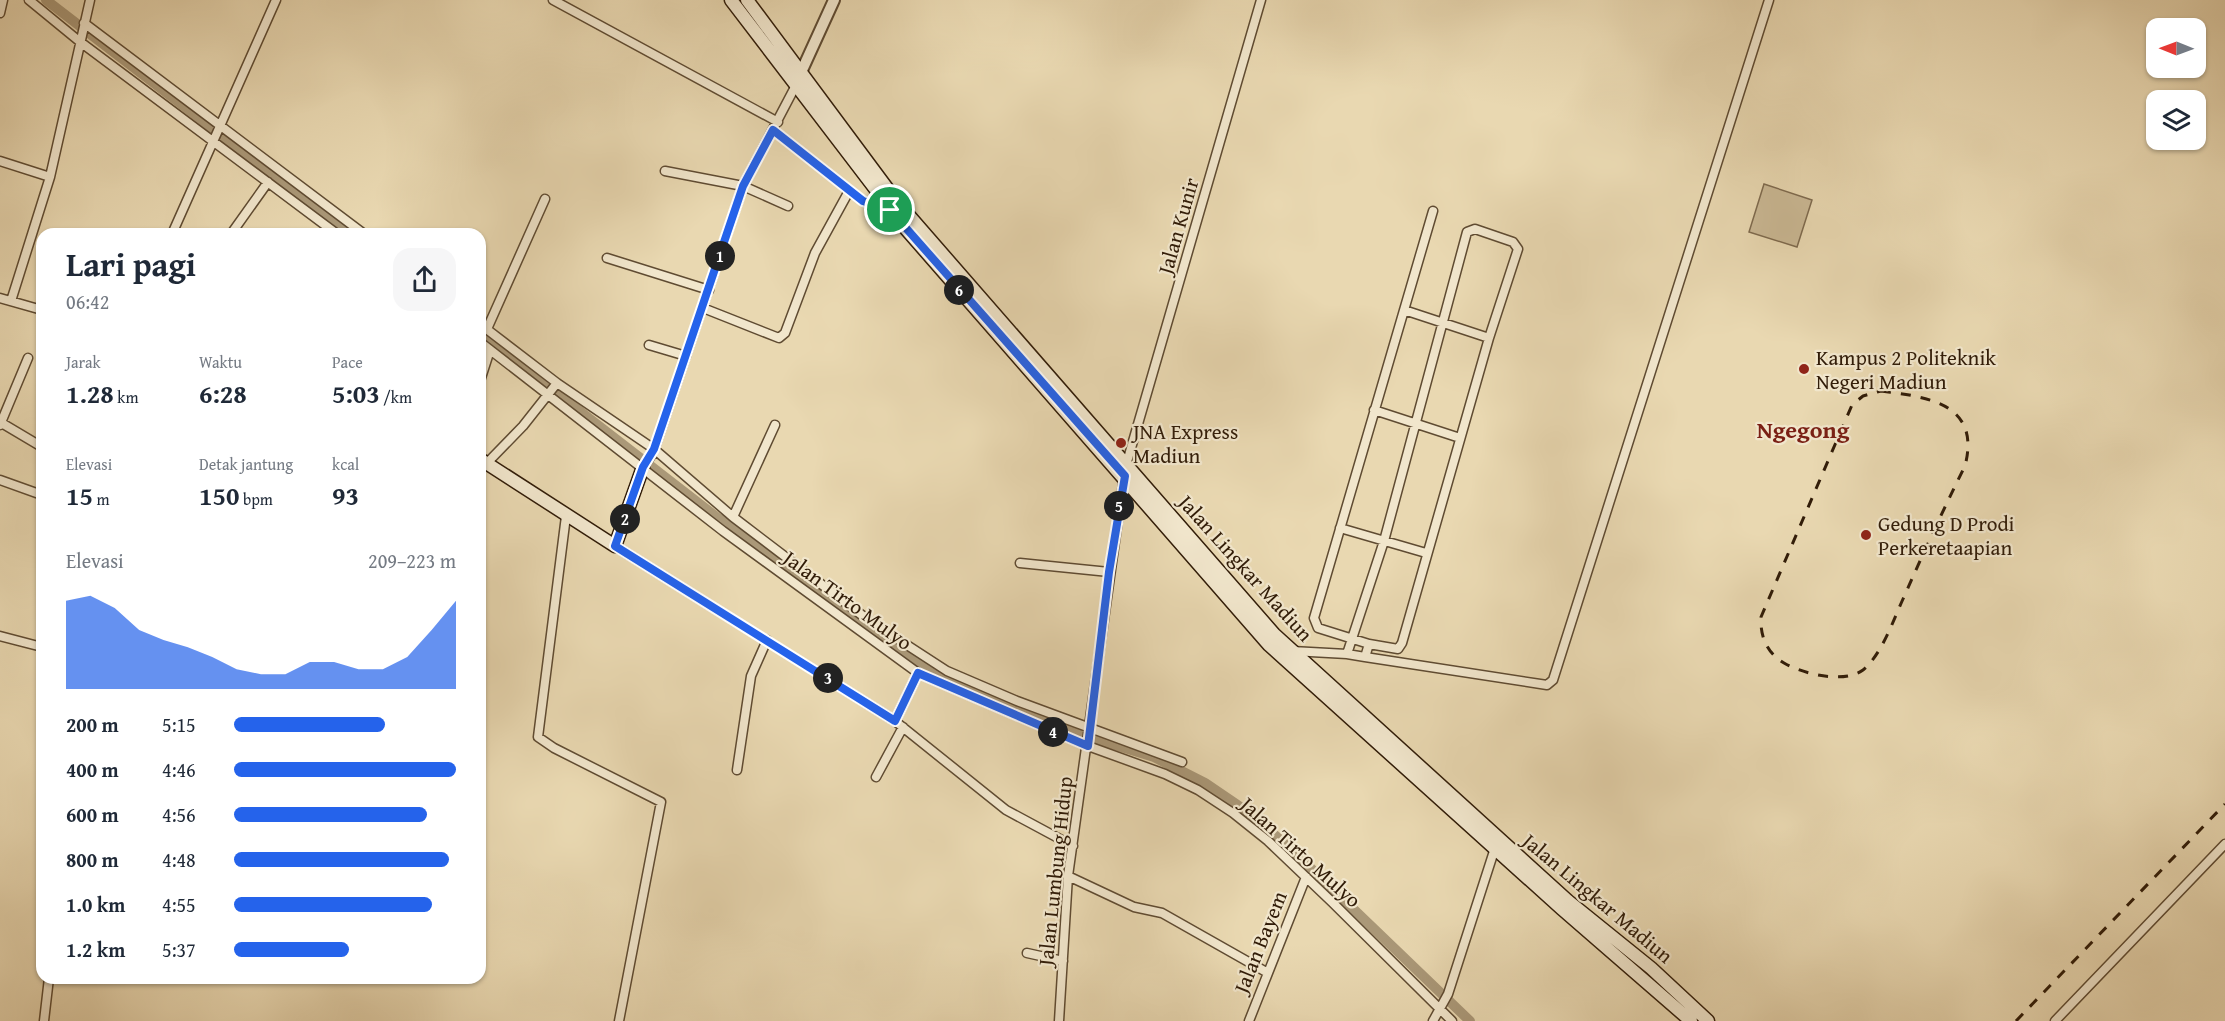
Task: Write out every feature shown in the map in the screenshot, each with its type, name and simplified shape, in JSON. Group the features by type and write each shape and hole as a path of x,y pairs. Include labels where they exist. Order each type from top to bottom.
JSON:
{"main road":[{"name":"Jalan Lingkar Madiun","path":"730,0 795,87 894,207 1275,651 1495,848 1708,1021"},
{"name":"Jalan Lingkar Madiun","path":"747,0 894,207 1127,462 1292,651 1647,973 1691,1021"},
{"path":"486,463 615,546 643,469"}],"street":[{"path":"0,13 3,0"},
{"path":"29,0 329,228"},
{"path":"11,301 50,177 90,0"},
{"path":"175,228 276,0"},
{"path":"553,0 775,126 849,191 870,205 894,207"},
{"path":"643,469 653,451 743,186 795,87 834,0"},
{"name":"Jalan Kunir","path":"1127,462 1261,0"},
{"path":"1292,651 1347,654 1547,685 1553,680 1769,0"},
{"path":"84,24 356,228"},
{"path":"0,161 50,177"},
{"path":"665,171 743,186 788,206"},
{"path":"235,228 268,182"},
{"path":"703,308 779,338 785,333 815,253 849,191"},
{"path":"486,322 545,199"},
{"path":"1347,654 1352,639 1384,541 1467,232 1475,229 1513,242 1518,249 1489,338 1401,646 1393,649 1369,644 1352,639 1318,628 1314,624 1340,528 1433,212"},
{"path":"607,258 709,290"},
{"path":"0,298 36,308"},
{"path":"1404,310 1489,338"},
{"path":"486,328 556,385 653,451 867,620 947,671 1017,701 1182,762"},
{"path":"649,345 686,356"},
{"name":"Jalan Tirto Mulyo","path":"486,347 643,469 918,673 1154,769 1198,790 1233,813 1306,877 1452,1021"},
{"path":"486,362 490,350"},
{"path":"28,358 0,423 36,444"},
{"path":"486,458 523,426 556,385"},
{"path":"1374,410 1460,438"},
{"path":"734,517 776,425"},
{"name":"Jalan Lumbung Hidup","path":"1059,1021 1068,876 1088,744 1109,572 1125,476"},
{"path":"0,480 36,493"},
{"path":"566,516 538,737 554,748 661,802 618,1021"},
{"path":"1340,528 1426,553"},
{"path":"615,546 717,611 767,639 899,724 1006,810 1073,846"},
{"path":"1020,563 1109,572"},
{"path":"0,636 36,645"},
{"path":"737,770 751,676 767,639"},
{"path":"1365,657 1369,644"},
{"path":"876,777 918,673"},
{"path":"2055,1021 2225,844"},
{"path":"1432,1021 1448,993 1495,848"},
{"path":"1068,876 1134,907 1162,913 1268,973"},
{"name":"Jalan Bayem","path":"1249,1021 1306,877"},
{"path":"1027,953 1063,961"},
{"path":"44,1021 48,984"}],"shaded area":[{"path":"1764,184 1812,200 1797,247 1749,232"}],"waterway":[{"path":"46,0 342,228"},
{"path":"486,339 723,522"},
{"path":"720,519 901,652 936,673 1076,733 1154,757 1205,783 1252,815 1293,851 1470,1021"}],"railway":[{"path":"1881,391 1933,401 1958,417 1965,429 1968,445 1965,466 1876,655 1863,670 1855,674 1835,677 1812,674 1784,663 1773,654 1763,638 1761,617 1852,405 1863,396 1881,391"},
{"path":"2016,1021 2225,804"}],"place":[{"name":"Kampus 2 Politeknik Negeri Madiun","path":"1804,369"},
{"name":"JNA Express Madiun","path":"1121,443"},
{"name":"Gedung D Prodi Perkeretaapian","path":"1866,535"}],"district":[{"name":"Ngegong","path":"1803,429"}],"route":[{"path":"773,130 797,152 863,201 890,210 1125,476 1109,572 1088,746 918,673 895,721 615,546 643,467 654,449 743,186 773,130"}]}
